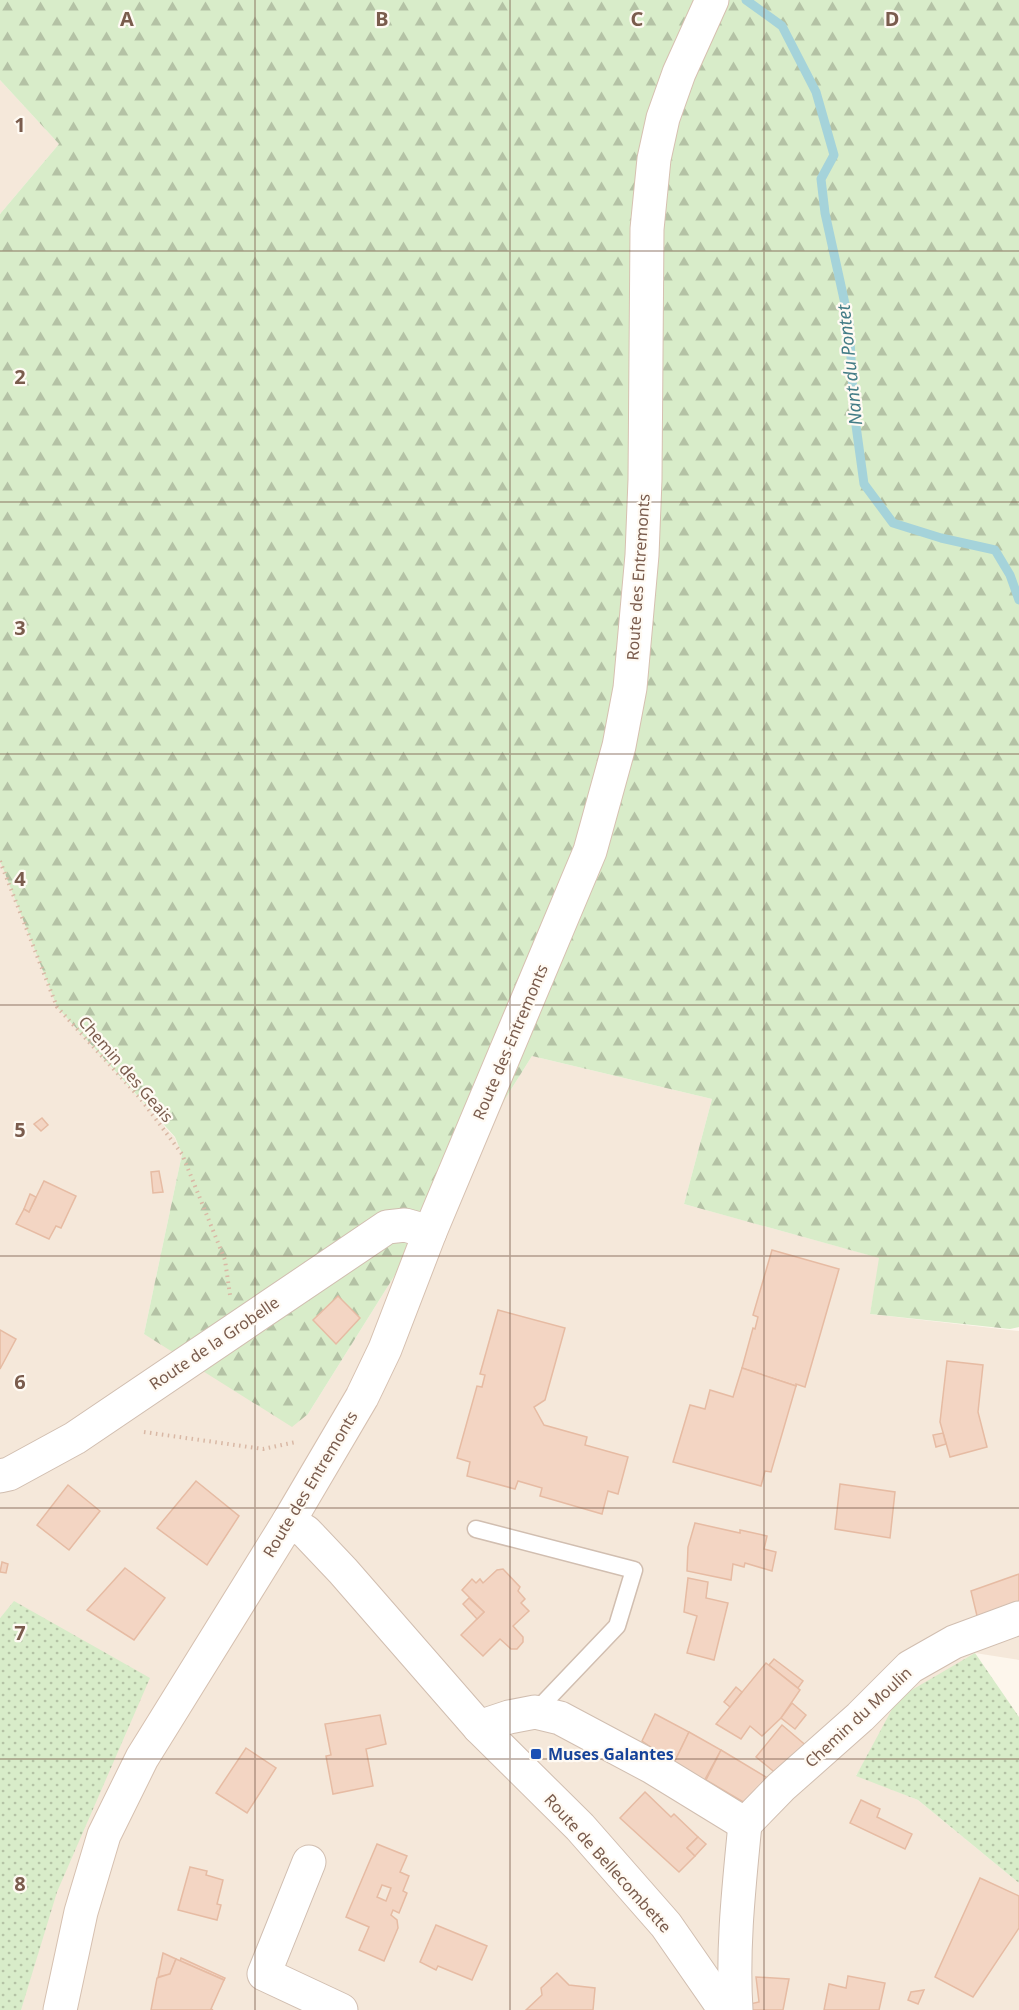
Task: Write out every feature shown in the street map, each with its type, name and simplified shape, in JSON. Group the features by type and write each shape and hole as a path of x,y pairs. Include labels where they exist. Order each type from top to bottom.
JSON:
{"street":[{"name":"Route des Entremonts","path":"60,2010 81,1912 104,1835 142,1758 289,1521 362,1397 385,1349 430,1232 590,850 619,746 630,688 642,555 645,480 647,229 654,159 663,118 679,73 709,6"},
{"name":"Route de la Grobelle","path":"3,1477 75,1438 387,1227 405,1225 430,1232"},
{"name":"Route de Bellecombette","path":"289,1521 306,1532 479,1727 580,1827 666,1925 725,2010"},
{"name":"Chemin du Moulin","path":"745,1824 781,1787 860,1717 910,1667 954,1642 1019,1618"},
{"path":"479,1727 535,1712 560,1718 652,1767 745,1824 737,1897 733,1972 735,2010"},
{"path":"309,1862 264,1974 341,2010"}],"lane":[{"path":"476,1529 634,1570 617,1626 535,1712"}],"path":[{"name":"Chemin des Geais","path":"0,861 57,1007 140,1098 182,1154 225,1260 236,1329"},
{"path":"141,1431 263,1449 305,1440"}],"shaded area":[{"path":"0,80 59,144 0,214"},
{"path":"0,861 57,1007 175,1138 182,1154 144,1334 308,1414 532,1056 712,1099 684,1204 880,1258 870,1314 1019,1331 1019,1660 975,1653 856,1775 918,1800 1019,1883 1019,2010 5,2010 14,1602 0,1618"}],"green space":[{"path":"0,0 1019,0 1019,1327 1010,1329 870,1314 879,1258 684,1204 712,1099 532,1056 308,1414 292,1427 144,1334 182,1154 175,1137 57,1007 0,861 0,214 59,144 0,80"},
{"path":"14,1601 150,1678 57,1892 21,2010 0,2010 0,1618"},
{"path":"975,1653 1019,1717 1019,1883 918,1800 856,1776 898,1698"}],"building":[{"path":"42,1118 48,1125 41,1131 34,1124"},
{"path":"159,1171 163,1192 153,1193 151,1172"},
{"path":"44,1181 76,1196 61,1228 56,1226 49,1239 16,1224 24,1209 29,1212"},
{"path":"30,1194 36,1197 29,1212 24,1209"},
{"path":"772,1250 839,1269 805,1387 742,1368 753,1328 755,1329 758,1317 753,1315"},
{"path":"338,1296 360,1318 336,1344 313,1320"},
{"path":"498,1310 565,1328 545,1400 534,1407 544,1425 587,1437 585,1445 628,1457 618,1494 608,1491 602,1514 540,1496 542,1488 518,1481 515,1489 467,1476 470,1462 457,1458 477,1386 482,1387 485,1375 480,1374"},
{"path":"0,1330 16,1339 0,1369"},
{"path":"947,1361 983,1365 978,1412 987,1447 950,1457 940,1422"},
{"path":"742,1368 796,1386 771,1472 765,1471 761,1486 673,1462 690,1405 705,1409 710,1390 733,1397"},
{"path":"943,1433 946,1444 936,1447 933,1435"},
{"path":"196,1481 239,1516 207,1565 157,1528"},
{"path":"840,1484 895,1492 890,1538 835,1529"},
{"path":"68,1485 100,1511 69,1550 37,1525"},
{"path":"695,1523 740,1533 740,1530 767,1536 764,1549 776,1552 772,1571 745,1563 744,1567 733,1564 731,1580 687,1571 688,1547"},
{"path":"2,1562 8,1564 6,1573 0,1572"},
{"path":"125,1568 165,1598 134,1640 87,1610"},
{"path":"503,1569 520,1587 518,1591 525,1599 521,1603 529,1611 513,1626 523,1637 523,1642 517,1649 511,1649 500,1639 483,1656 461,1635 484,1612 462,1590 472,1579 476,1583 480,1579 483,1583 497,1570"},
{"path":"1019,1574 1019,1604 978,1620 971,1591"},
{"path":"688,1578 708,1582 706,1598 728,1603 714,1660 687,1653 697,1616 684,1612"},
{"path":"469,1598 484,1612 477,1619 463,1604"},
{"path":"774,1659 803,1681 798,1688 769,1665"},
{"path":"766,1663 800,1690 781,1718 762,1736 750,1726 741,1739 716,1724"},
{"path":"736,1687 742,1692 730,1707 724,1702"},
{"path":"792,1703 806,1715 795,1729 781,1718"},
{"path":"655,1714 689,1732 674,1763 642,1741"},
{"path":"380,1715 386,1744 366,1749 373,1786 333,1794 326,1756 331,1755 325,1724"},
{"path":"782,1725 809,1748 783,1779 756,1757"},
{"path":"689,1732 721,1750 703,1783 674,1763"},
{"path":"246,1748 276,1768 247,1813 216,1793"},
{"path":"721,1750 766,1777 750,1806 706,1780"},
{"path":"645,1792 671,1817 674,1814 698,1837 687,1848 695,1856 679,1872 620,1818"},
{"path":"861,1800 880,1809 877,1817 912,1834 905,1849 850,1823"},
{"path":"698,1837 706,1844 695,1856 687,1848"},
{"path":"377,1844 407,1856 400,1872 409,1876 403,1891 407,1893 399,1913 393,1910 391,1915 397,1920 398,1928 384,1961 359,1950 369,1927 346,1917","holes":["382,1885 391,1888 386,1901 377,1897"]},
{"path":"190,1867 207,1871 206,1875 223,1880 217,1904 221,1905 217,1920 178,1910"},
{"path":"980,1878 1019,1896 1019,1928 973,1997 935,1977"},
{"path":"436,1925 487,1946 472,1980 438,1966 436,1970 420,1962"},
{"path":"163,1953 176,1959 170,1974 158,1977"},
{"path":"181,1958 225,1978 224,1980 180,1961"},
{"path":"176,1959 224,1980 211,2009 213,2010 151,2010 157,1978 170,1974"},
{"path":"557,1973 569,1985 595,1988 593,2010 526,2010 542,1995 541,1988"},
{"path":"848,1976 885,1983 879,2010 824,2010 829,1984 846,1988"},
{"path":"756,1977 789,1979 783,2010 752,2010 750,2004 759,2002"},
{"path":"924,1990 918,2004 908,2000 911,1992"}],"waterway":[{"name":"Nant du Pontet","path":"746,0 782,26 816,92 834,155 821,179 825,213 849,322 854,411 864,484 893,523 941,538 995,550 1010,575 1019,600"}],"place":[{"name":"Muses Galantes","path":"536,1754"}]}
